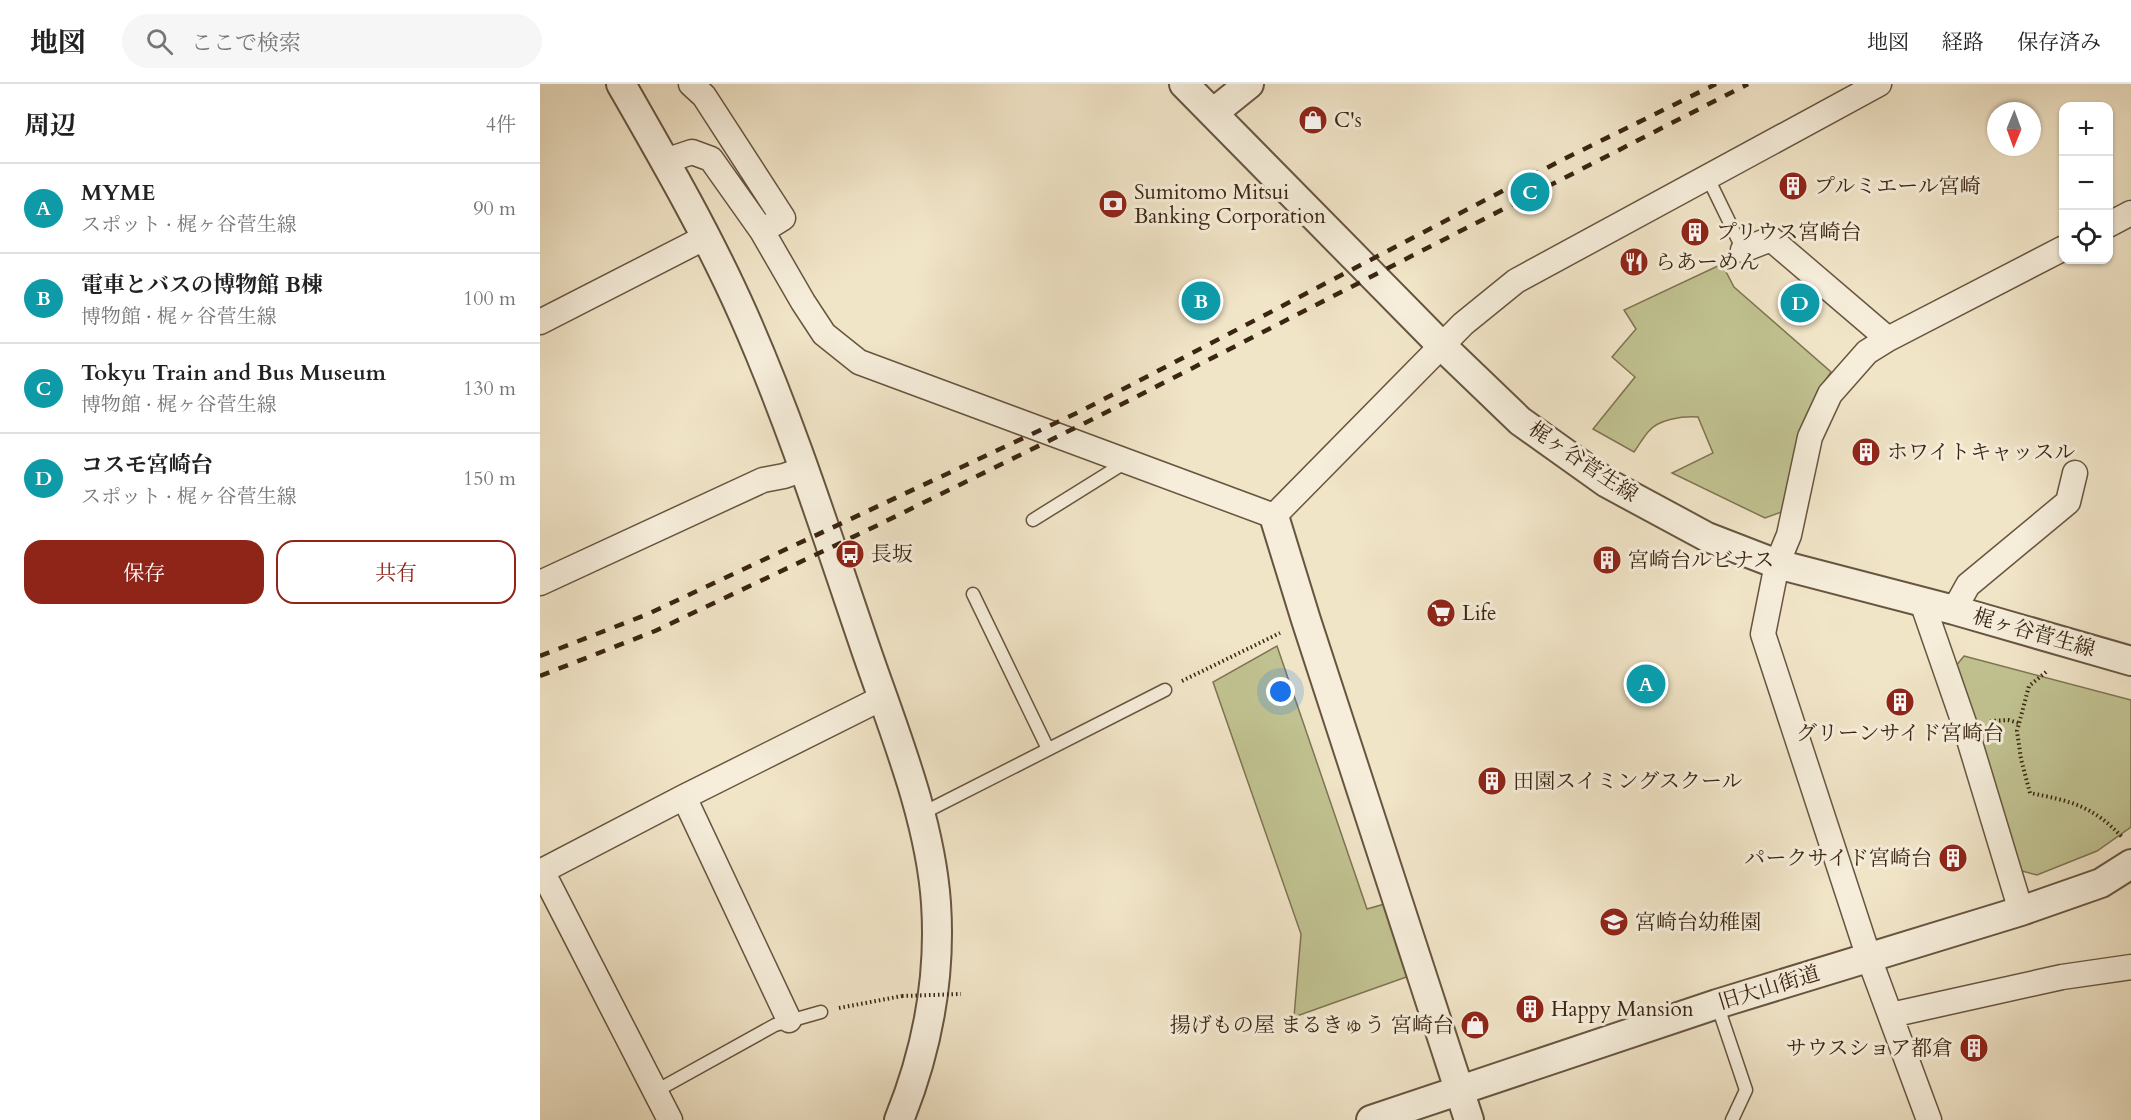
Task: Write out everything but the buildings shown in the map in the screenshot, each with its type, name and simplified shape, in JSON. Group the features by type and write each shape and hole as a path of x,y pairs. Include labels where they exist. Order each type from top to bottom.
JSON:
{"street":[{"path":"621,84 706,237 743,313 774,388 804,469 920,815 936,900 937,962 933,1001 917,1071 899,1120"},
{"path":"691,84 704,96 783,218 762,231"},
{"name":"梶ヶ谷菅生線","path":"1184,84 1442,346 1520,421 1607,483 1707,537 1778,564 1954,610 2131,661"},
{"path":"1213,113 1249,84"},
{"path":"1274,516 1463,324 1516,281 1879,84"},
{"path":"665,161 692,152 711,159 762,231 824,334 859,362 1274,516"},
{"path":"2113,223 2131,213"},
{"path":"540,322 706,237"},
{"path":"1743,250 1771,240 1888,339"},
{"path":"1929,1120 1869,958 1763,634 1778,564 1789,535 1810,437 1830,394 1867,352 2059,251"},
{"path":"540,583 763,480 804,469"},
{"path":"1954,610 1968,585 2068,502 2075,473"},
{"path":"1274,516 1469,1120"},
{"path":"1922,602 1964,723 2021,911"},
{"path":"670,1120 541,871 684,796 882,698"},
{"path":"684,796 789,1020"},
{"name":"旧大山街道","path":"1371,1120 1717,1004 2021,911 2101,883 2129,853"},
{"path":"1891,1015 2062,977 2131,967"}],"lane":[{"path":"1707,176 1743,250"},
{"path":"1033,520 1127,461"},
{"path":"973,594 1048,749"},
{"path":"920,815 1165,690"},
{"path":"1717,1004 1746,1090 1732,1120"},
{"path":"656,1092 775,1025 821,1012"}],"path":[{"path":"1165,690 1306,620"},
{"path":"2046,672 2029,686 2017,731 2021,759 2030,793 2069,801 2098,815 2129,853"},
{"path":"2008,720 2019,723"},
{"path":"821,1012 902,996 961,993"}],"green space":[{"path":"1722,264 1734,287 1831,372 1818,391 1784,511 1765,518 1672,473 1713,453 1698,417 1678,418 1658,424 1648,432 1634,452 1593,429 1635,377 1612,357 1636,329 1624,310"},
{"path":"1277,646 1367,909 1388,903 1412,975 1294,1017 1301,934 1213,682"},
{"path":"1964,656 2131,700 2131,827 2097,851 2037,875 2018,870 1955,667"}],"railway":[{"path":"540,656 648,614 1081,411 1562,160 1716,84"},
{"path":"540,676 655,631 874,527 1087,422 1748,84"}],"place":[{"name":"C's","path":"1313,120"},
{"name":"プルミエール宮崎","path":"1793,186"},
{"name":"Tokyu Train and Bus Museum","path":"1530,192"},
{"name":"Sumitomo Mitsui Banking Corporation","path":"1113,204"},
{"name":"プリウス宮崎台","path":"1695,232"},
{"name":"らあーめん","path":"1634,262"},
{"name":"電車とバスの博物館 B棟","path":"1201,301"},
{"name":"コスモ宮崎台","path":"1800,303"},
{"name":"ホワイトキャッスル","path":"1866,452"},
{"name":"長坂","path":"850,554"},
{"name":"宮崎台ルビナス","path":"1607,560"},
{"name":"Life","path":"1441,613"},
{"name":"MYME","path":"1646,684"},
{"name":"グリーンサイド宮崎台","path":"1900,702"},
{"name":"田園スイミングスクール","path":"1492,781"},
{"name":"パークサイド宮崎台","path":"1953,858"},
{"name":"宮崎台幼稚園","path":"1614,922"},
{"name":"Happy Mansion","path":"1530,1009"},
{"name":"揚げもの屋 まるきゅう 宮崎台","path":"1475,1025"},
{"name":"サウスショア都倉","path":"1974,1048"}]}
